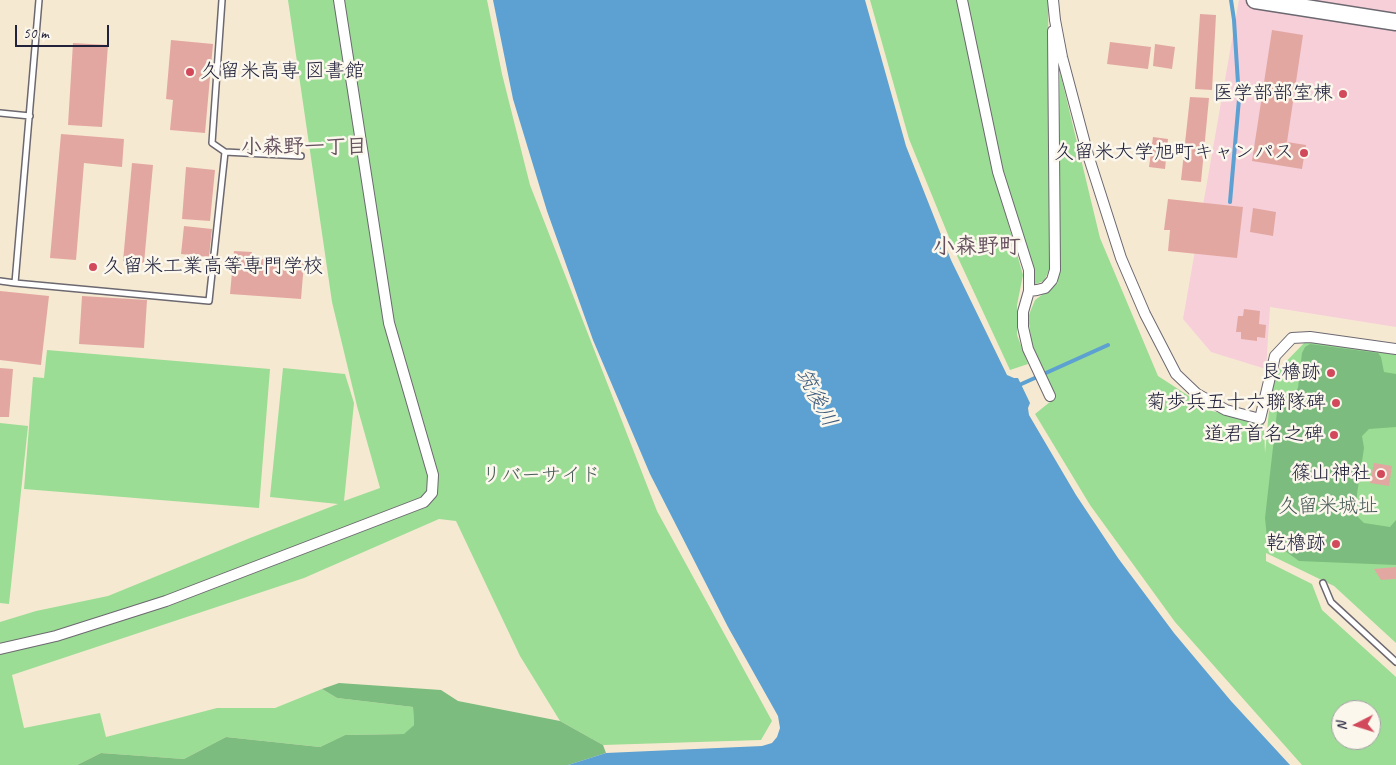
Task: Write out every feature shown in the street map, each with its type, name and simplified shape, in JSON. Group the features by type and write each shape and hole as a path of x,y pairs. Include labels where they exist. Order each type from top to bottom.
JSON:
{"main road":[{"path":"1255,0 1396,22"}],"street":[{"path":"0,649 56,636 166,601 424,502 432,493 433,475 390,323 338,0"},
{"path":"962,0 998,172 1029,270 1028,291 1023,312 1023,327 1028,349 1050,396"},
{"path":"1053,0 1062,57 1088,155 1121,258 1144,314 1176,374 1197,394 1226,410 1260,418 1275,356 1292,338 1310,337 1396,349"},
{"path":"1028,291 1045,288 1052,280 1054,270 1052,34 1055,20"}],"lane":[{"path":"15,283 39,0"},
{"path":"222,0 212,143 225,152 301,156"},
{"path":"0,114 30,116"},
{"path":"0,282 209,301 225,152"},
{"path":"1323,583 1331,602 1396,662"}],"shaded area":[{"name":"久留米大学旭町キャンパス","path":"1239,0 1396,0 1396,327 1270,307 1266,369 1211,352 1183,319"}],"green space":[{"name":"リバーサイド","path":"288,0 487,0 502,74 530,185 657,511 772,721 761,740 603,745 560,721 520,656 456,521 439,519 304,578 12,675 24,728 100,713 106,737 217,708 275,708 322,689 337,698 413,707 414,725 405,734 345,735 320,747 226,737 184,759 101,753 77,765 0,765 0,622 36,611 108,596 338,504 270,497 283,368 345,374 354,403 344,501 380,488 357,406 332,302"},
{"path":"870,0 959,0 994,174 1023,275 1017,305 1017,335 1028,364 1010,370 953,247 909,139"},
{"path":"966,0 1048,0 1051,266 1044,281 1033,285 1033,268 1002,169"},
{"path":"1060,72 1100,238 1158,376 1212,411 1264,424 1265,453 1270,400 1276,372 1306,341 1396,354 1396,643 1334,586 1266,553 1266,561 1312,584 1322,610 1396,677 1396,765 1302,765 1175,622 1090,505 1035,414 1056,397 1032,344 1028,317 1035,300 1058,283"},
{"name":"久留米城址","path":"1310,344 1378,353 1381,357 1384,372 1396,374 1396,427 1369,429 1362,436 1364,448 1357,494 1358,517 1364,523 1390,527 1396,520 1396,565 1299,561 1267,538 1265,518 1277,412 1284,397 1294,393 1298,388 1302,353 1305,347"},
{"path":"47,350 270,369 259,508 24,489 33,377 44,378"},
{"path":"0,423 28,426 9,604 0,603"},
{"path":"339,683 441,690 458,701 560,721 603,745 606,753 568,765 77,765 101,753 184,759 226,737 320,747 345,735 404,734 414,725 413,707 337,698 322,689"}],"water":[{"name":"筑後川","path":"493,0 865,0 906,146 951,260 1007,375 1018,378 1030,403 1028,408 1029,415 1076,495 1118,558 1174,633 1231,701 1290,765 568,765 606,753 762,746 772,743 777,737 780,728 778,716 728,627 650,474 593,340 547,211 513,99"}],"building":[{"path":"1200,14 1216,15 1212,90 1195,89"},
{"path":"1272,30 1303,35 1287,142 1306,145 1302,169 1252,161"},
{"name":"久留米高専 図書館","path":"171,40 213,44 205,133 170,130 173,100 166,99"},
{"path":"1110,42 1151,47 1148,69 1107,64"},
{"path":"73,43 108,45 102,127 68,125"},
{"path":"1155,44 1175,47 1172,69 1153,66"},
{"path":"1190,97 1209,98 1201,182 1181,180"},
{"path":"61,134 124,139 122,167 84,163 76,260 50,258"},
{"path":"1153,137 1168,139 1165,169 1149,167"},
{"path":"132,163 153,165 144,263 123,261"},
{"path":"186,167 215,170 210,221 182,219"},
{"path":"1168,199 1243,207 1237,258 1168,251 1170,230 1164,230"},
{"path":"1253,208 1276,212 1273,236 1250,232"},
{"path":"184,226 212,229 209,257 181,254"},
{"path":"234,251 252,252 251,258 304,263 301,299 230,294"},
{"path":"0,291 49,296 41,365 0,360"},
{"path":"82,296 147,300 144,348 79,344"},
{"path":"1244,309 1260,311 1259,324 1266,325 1265,338 1257,337 1257,341 1241,339 1241,332 1236,332 1238,316 1243,316"},
{"path":"0,368 13,369 9,417 0,417"},
{"name":"篠山神社","path":"1374,463 1392,466 1389,486 1370,483"},
{"path":"1396,567 1396,579 1381,580 1374,569"}],"waterway":[{"path":"1230,202 1239,99 1231,0"},
{"path":"1017,386 1108,345"}],"place":[{"name":"久留米高専 図書館","path":"190,72"},
{"name":"医学部部室棟","path":"1343,94"},
{"name":"久留米大学旭町キャンパス","path":"1304,153"},
{"name":"久留米工業高等専門学校","path":"93,267"},
{"name":"艮櫓跡","path":"1331,373"},
{"name":"菊歩兵五十六聯隊碑","path":"1336,403"},
{"name":"道君首名之碑","path":"1334,435"},
{"name":"篠山神社","path":"1381,474"},
{"name":"乾櫓跡","path":"1336,544"}],"district":[{"name":"小森野一丁目","path":"304,147"},
{"name":"小森野町","path":"977,247"}]}
